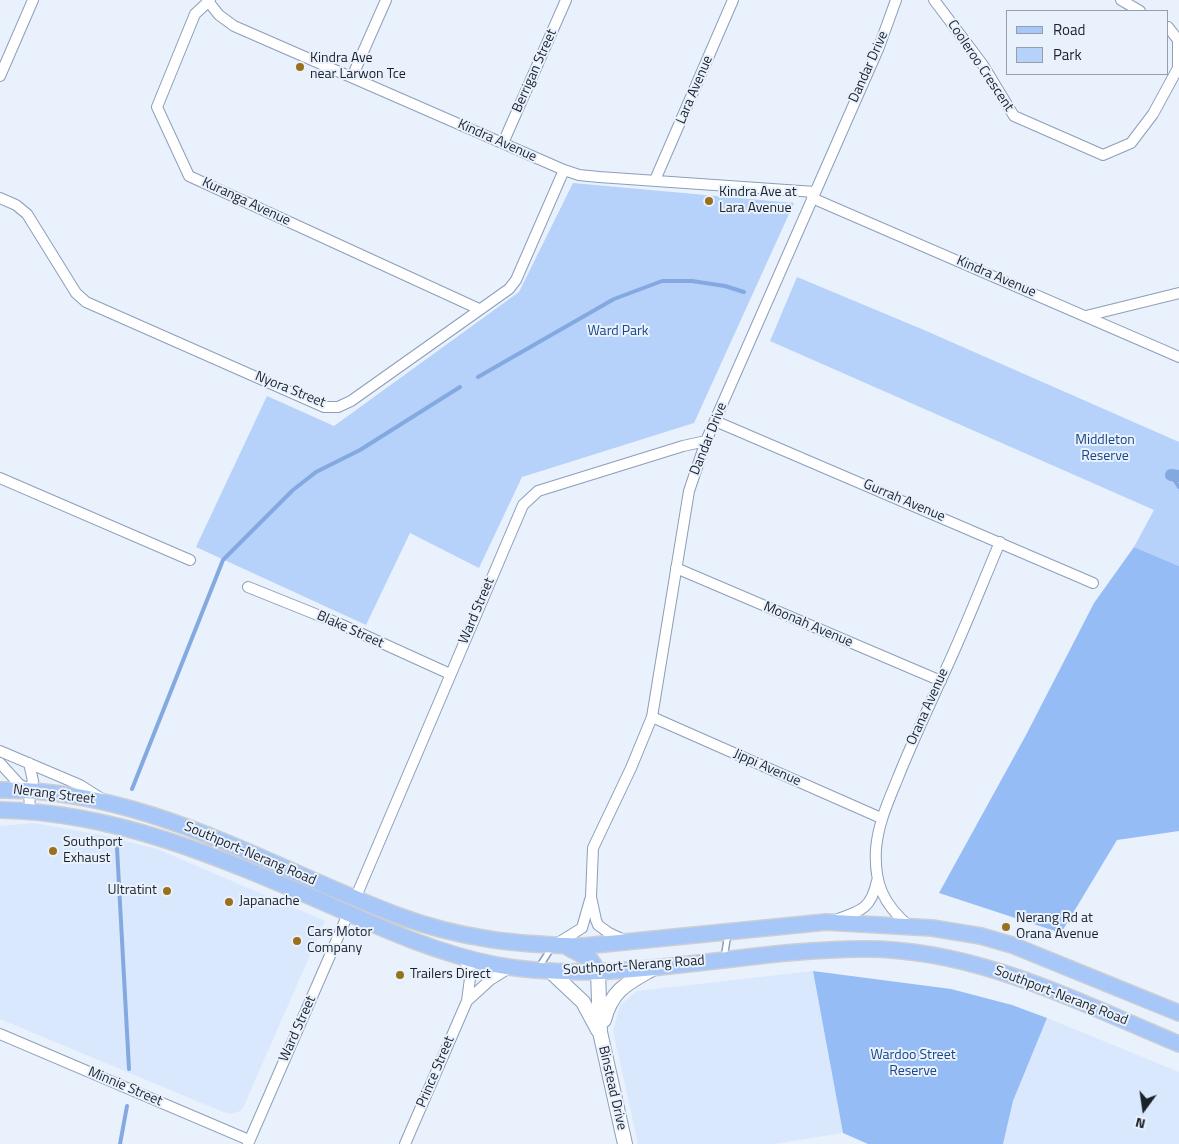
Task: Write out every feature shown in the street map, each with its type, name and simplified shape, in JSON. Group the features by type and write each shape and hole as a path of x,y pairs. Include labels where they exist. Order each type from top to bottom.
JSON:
{"main road":[{"name":"Nerang Street","path":"0,790 29,790 107,802"},
{"name":"Southport-Nerang Road","path":"107,802 187,827 413,922 466,936 504,943 557,946 632,942 826,922 909,926 973,935 1012,946 1179,1013"},
{"name":"Nerang Street","path":"0,810 30,811 98,821"},
{"name":"Southport-Nerang Road","path":"98,821 190,846 401,937 462,957 511,967 544,971 598,971 796,951 866,949 947,958 1016,976 1179,1044"},
{"path":"557,946 590,959 598,971"}],"street":[{"path":"0,76 33,0"},
{"path":"352,77 386,0"},
{"name":"Berrigan Street","path":"503,143 566,0"},
{"name":"Lara Avenue","path":"655,180 733,0"},
{"name":"Dandar Drive","path":"557,946 583,926 591,897 593,848 606,816 631,768 652,717 689,491 706,441 879,47 896,0"},
{"name":"Cooleroo Crescent","path":"934,0 983,64 1014,116 1103,155 1130,143 1153,114 1178,68 1178,40 1169,28"},
{"path":"1121,0 1138,10"},
{"name":"Kindra Avenue","path":"208,1 219,15 234,26 564,170 593,177 655,180 813,195 1179,357"},
{"name":"Kuranga Avenue","path":"208,1 195,14 157,107 189,176 479,309"},
{"name":"Nyora Street","path":"0,198 16,205 27,214 76,292 86,302 324,407 338,407 351,401 479,309 503,294 516,280 564,170"},
{"path":"1086,316 1179,293"},
{"name":"Gurrah Avenue","path":"715,421 1093,583"},
{"name":"Ward Street","path":"355,899 523,505 538,491 706,441"},
{"path":"0,478 190,560"},
{"name":"Orana Avenue","path":"909,926 886,903 878,877 876,849 881,818 920,722 941,681 1000,542"},
{"name":"Moonah Avenue","path":"676,568 941,681"},
{"name":"Blake Street","path":"248,587 340,624 450,674"},
{"name":"Jippi Avenue","path":"652,717 881,818"},
{"path":"0,752 80,785 107,802"},
{"path":"0,763 19,784 29,790"},
{"path":"29,763 33,781 29,790 30,811"},
{"name":"Orana Avenue","path":"826,922 867,906 875,892 878,877"},
{"name":"Dandar Drive","path":"591,897 598,925 615,936 632,942"},
{"name":"Ward Street","path":"249,1142 348,914"},
{"name":"Prince Street","path":"405,1144 467,1001 471,971 462,957"},
{"name":"Binstead Drive","path":"600,1032 608,1002 623,985 658,966"},
{"name":"Prince Street","path":"467,1001 490,980 511,967"},
{"name":"Binstead Drive","path":"544,971 583,1002 600,1032"},
{"name":"Binstead Drive","path":"598,971 600,1032 625,1144"},
{"name":"Minnie Street","path":"0,1034 249,1142"}],"lane":[{"path":"724,959 728,932"},
{"path":"544,971 557,946"}],"shaded area":[{"path":"34,823 106,836 157,849 325,921 242,1110 232,1114 223,1112 0,1019 0,826"},
{"path":"813,971 843,1133 773,1144 638,1144 613,1031 620,1005 637,991"},
{"path":"1047,1018 1179,1072 1179,1144 1003,1144 1013,1101"}],"green space":[{"name":"Ward Park","path":"573,183 794,203 694,423 522,477 479,568 410,533 366,625 196,547 267,396 334,426 519,292"},
{"name":"Middleton Reserve","path":"797,277 924,330 1179,442 1179,566 1134,547 1154,510 770,341"},
{"path":"1134,547 1179,566 1179,831 1117,840 1061,933 939,893 1026,735 1094,603"},
{"name":"Wardoo Street Reserve","path":"813,971 951,989 1012,1005 1047,1018 1013,1101 1003,1144 868,1144 843,1133"}],"waterway":[{"path":"478,377 614,299 662,281 692,281 725,286 744,292"},
{"path":"132,789 223,560 293,490 316,472 360,450 460,387"},
{"path":"1171,475 1179,487"},
{"path":"1171,475 1179,476"},
{"path":"117,848 129,1069"},
{"path":"120,1144 127,1106"}],"place":[{"name":"Kindra Ave near Larwon Tce","path":"300,67"},
{"name":"Kindra Ave at Lara Avenue","path":"709,201"},
{"name":"Southport Exhaust","path":"53,851"},
{"name":"Ultratint","path":"167,891"},
{"name":"Japanache","path":"229,902"},
{"name":"Nerang Rd at Orana Avenue","path":"1006,927"},
{"name":"Cars Motor Company","path":"297,941"},
{"name":"Trailers Direct","path":"400,975"}]}
